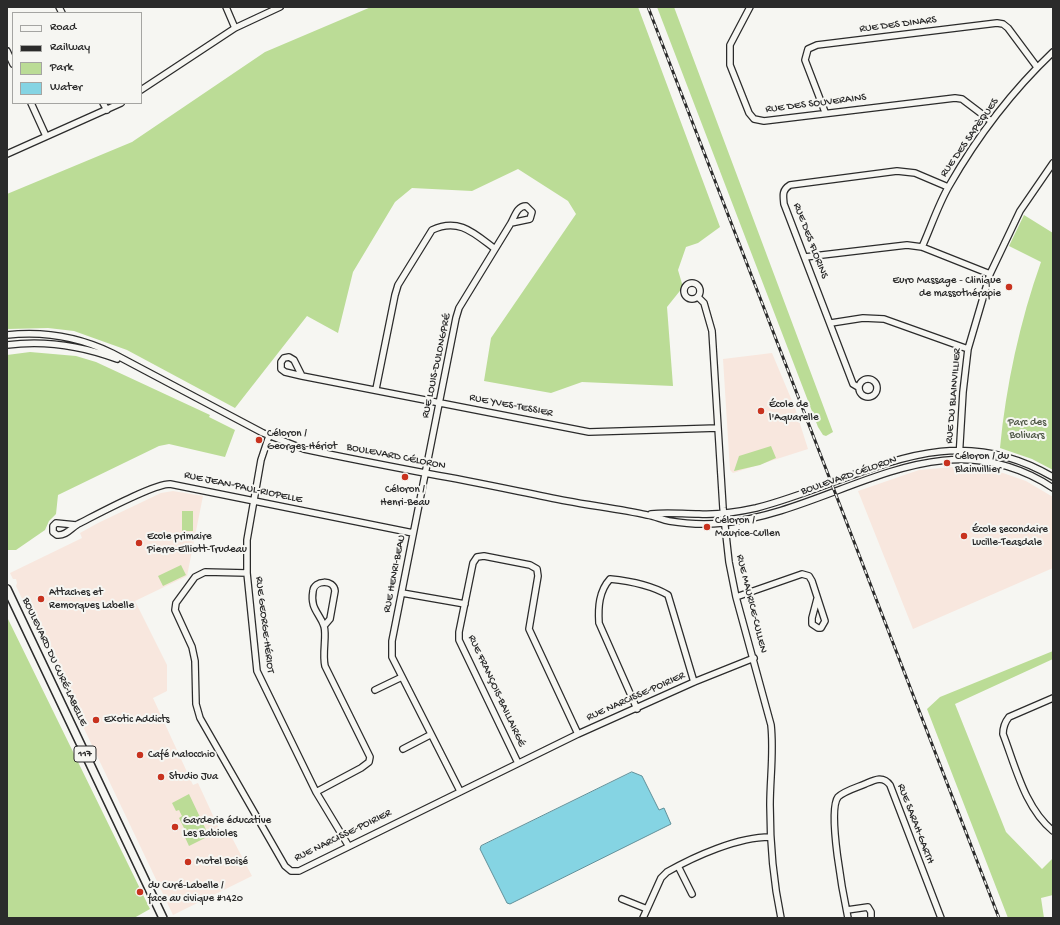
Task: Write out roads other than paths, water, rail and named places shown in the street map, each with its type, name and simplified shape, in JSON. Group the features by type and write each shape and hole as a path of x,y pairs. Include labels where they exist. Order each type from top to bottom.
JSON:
{"main road":[{"name":"BOULEVARD DU CURÉ-LABELLE","path":"7,589 163,918"}],"street":[{"path":"226,7 236,28"},
{"path":"142,89 236,28 280,7"},
{"name":"RUE DES SOUVERAINS","path":"747,8 730,45 730,65 749,113 754,119 764,120 955,98 962,99 991,121"},
{"name":"RUE DES DINARS","path":"825,112 806,60 808,49 817,45 997,23 1003,24 1008,28 1037,67"},
{"path":"7,51 12,62"},
{"name":"RUE DES SAPÈQUES","path":"922,247 948,187 991,121 1037,67 1053,52"},
{"path":"31,104 46,136"},
{"path":"104,104 107,110"},
{"path":"7,154 119,104"},
{"name":"RUE DU BLAINVILLIER","path":"959,459 968,349 990,274 1020,211 1053,163"},
{"name":"RUE DES FLORINS","path":"858,387 853,384 831,323 784,204 783,194 786,188 790,185 897,171 915,173 948,187"},
{"name":"RUE LOUIS-DULONGPRÉ","path":"425,473 459,308 511,223"},
{"path":"376,389 398,285 432,230 441,225 458,225 468,228 495,249"},
{"path":"805,257 907,245 922,247 990,274"},
{"name":"RUE MAURICE-CULLEN","path":"698,297 704,303 712,331 723,513 729,562 736,597 754,658 768,711 772,733 770,837 772,872 781,918"},
{"path":"831,323 863,318 884,319 968,349"},
{"name":"BOULEVARD CÉLORON","path":"7,335 42,334 78,339 103,348 269,436 310,450 649,515 667,521 724,523 775,512 912,465 934,460 959,459 984,461 1006,466 1029,475 1053,488"},
{"name":"BOULEVARD CÉLORON","path":"7,346 38,344 66,346 105,355 132,364"},
{"name":"RUE YVES-TESSIER","path":"302,376 376,389 589,432 718,428"},
{"name":"RUE GEORGE-HÉRIOT","path":"269,436 264,446 253,500 247,540 247,574 257,671 316,792 348,845"},
{"name":"BOULEVARD CÉLORON","path":"649,515 668,512 698,514 723,513 769,504 906,457 928,452 960,450 978,451 1004,456 1032,466 1053,477"},
{"name":"RUE HENRI-BEAU","path":"425,473 392,641 392,657 430,735 460,791"},
{"name":"RUE JEAN-PAUL-RIOPELLE","path":"76,525 152,489 167,484 413,533"},
{"name":"RUE FRANÇOIS-BAILLAIRGÉ","path":"518,763 459,640 459,632 473,563 477,557 484,556 530,565 537,569 538,576 529,629 578,734"},
{"name":"RUE NARCISSE-POIRIER","path":"247,574 205,572 194,577 176,603 175,610 192,647 195,661 196,704 200,718 285,866 291,871 299,871 348,845 578,734 637,709 694,682 754,658"},
{"path":"736,597 802,574 809,576 817,599"},
{"path":"637,709 599,622 598,609 603,587 610,579 658,589 668,595 694,682"},
{"path":"316,792 361,768 369,762 370,757 325,666 323,658 324,626 313,607 312,600 313,588 317,584 324,582 331,584 335,591 330,619 324,626"},
{"path":"402,593 465,604"},
{"path":"375,690 402,677"},
{"path":"1053,698 1010,717 1005,722 1003,734 1026,796 1040,821 1053,831"},
{"path":"403,750 430,735"},
{"name":"RUE SARAH-GARTH","path":"848,918 837,847 836,802 841,795 879,779 886,780 890,785 941,918"},
{"path":"644,918 661,878 667,872 728,845 770,837"},
{"path":"678,866 692,894"},
{"path":"622,898 647,909"},
{"path":"847,910 866,907 870,910 871,918"}],"water":[{"path":"632,772 642,776 659,810 664,808 671,824 510,904 507,903 480,849 481,846"}],"railway":[{"path":"648,7 999,918"}],"place":[{"name":"Euro Massage - Clinique de massothérapie","path":"1009,287"},
{"name":"École de l'Aquarelle","path":"761,411"},
{"name":"Céloron / Georges-Hériot","path":"259,440"},
{"name":"Céloron / du Blainvillier","path":"947,463"},
{"name":"Céloron / Henri-Beau","path":"405,477"},
{"name":"Céloron / Maurice-Cullen","path":"707,527"},
{"name":"École secondaire Lucille-Teasdale","path":"964,536"},
{"name":"Ecole primaire Pierre-Elliott-Trudeau","path":"139,543"},
{"name":"Attaches et Remorques Labelle","path":"41,599"},
{"name":"Exotic Addicts","path":"96,720"},
{"name":"Café Malocchio","path":"140,755"},
{"name":"Studio Jua","path":"161,777"},
{"name":"Garderie éducative Les Babioles","path":"175,827"},
{"name":"Motel Boisé","path":"188,862"},
{"name":"du Curé-Labelle / face au civique #1420","path":"140,892"}],"park label":[{"name":"Parc des Bolivars","path":"1027,429"}]}
